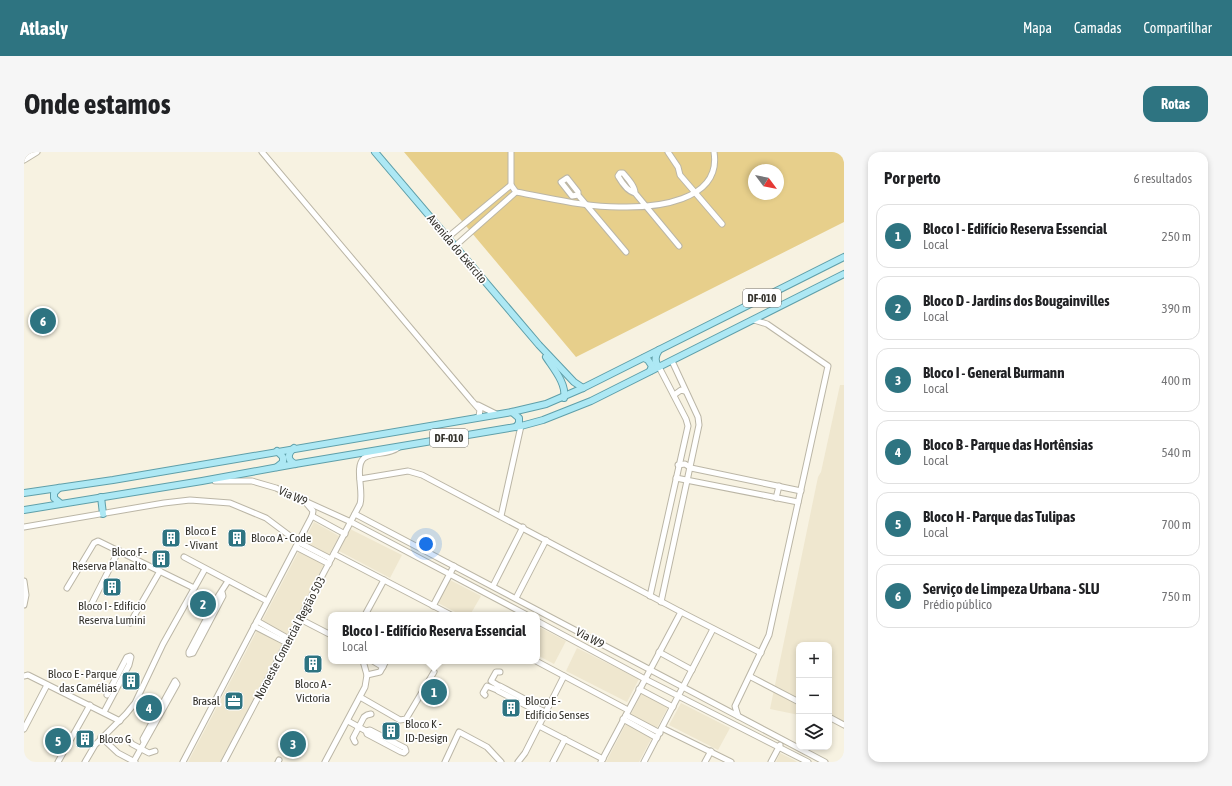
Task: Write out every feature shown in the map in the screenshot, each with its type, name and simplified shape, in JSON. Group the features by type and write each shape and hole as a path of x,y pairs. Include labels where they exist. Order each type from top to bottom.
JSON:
{"main road":[{"name":"Avenida do Exército","path":"375,152 539,346 574,382 583,388"},
{"name":"DF-010","path":"24,493 498,415 564,398 844,257"},
{"name":"DF-010","path":"24,510 60,503 202,482 277,467 518,426 572,410 844,274"},
{"name":"Avenida do Exército","path":"539,346 562,384 565,393 564,398"},
{"path":"659,350 655,358 659,367"},
{"path":"644,358 651,363 652,366 650,371"},
{"path":"512,412 518,418 518,426"},
{"path":"294,448 289,454 289,458 290,462 295,464"},
{"path":"277,451 283,457 283,462 277,467"},
{"path":"59,488 54,493 54,498 60,503"},
{"path":"101,497 103,514"}],"street":[{"path":"24,160 31,154 37,152"},
{"path":"262,152 480,410 479,416 476,418"},
{"path":"511,152 511,184 516,192 584,204 618,207 646,207 680,200 696,193 704,185 712,171 715,162 714,152"},
{"path":"668,152 678,166 680,175 722,224"},
{"path":"447,238 511,184"},
{"path":"454,247 516,192"},
{"path":"635,193 679,246"},
{"path":"578,195 584,204 626,252"},
{"path":"767,324 766,319 769,312"},
{"path":"738,716 736,706 769,635 828,366 767,324 754,320"},
{"path":"661,602 691,468 699,421 672,361"},
{"path":"650,596 658,565 678,465 688,426 659,367"},
{"path":"674,395 680,390 685,391"},
{"path":"472,401 485,410 498,415"},
{"path":"501,516 518,426"},
{"name":"Noroeste Comercial Região 503","path":"224,762 355,514 362,498 359,469 364,458 393,452 400,446"},
{"path":"678,465 685,464 691,468 801,491"},
{"path":"360,478 408,471 416,472 523,527 661,602 761,653"},
{"path":"676,478 798,502"},
{"name":"Via W9","path":"202,482 252,481 276,488 351,522 521,612"},
{"path":"776,498 779,486"},
{"path":"24,527 190,500 230,503 266,518 297,545 384,580 445,612"},
{"path":"183,762 312,516 313,511 306,501"},
{"name":"Via W9","path":"355,514 825,762"},
{"path":"312,516 345,534"},
{"path":"493,586 523,527"},
{"path":"516,598 546,540"},
{"path":"67,588 94,543 102,541 194,588"},
{"path":"92,603 119,550"},
{"path":"184,557 267,601"},
{"path":"431,564 432,560 437,557"},
{"path":"658,565 669,568"},
{"path":"433,606 454,566"},
{"path":"85,762 102,737 120,721 135,703 163,644 205,569"},
{"path":"130,623 160,571"},
{"path":"367,612 384,580"},
{"path":"24,581 26,595 24,605"},
{"path":"222,592 223,596 193,653 189,654 219,595 228,581"},
{"path":"479,589 482,587 483,581"},
{"path":"539,726 565,739 602,761 681,612"},
{"path":"300,619 328,633"},
{"name":"Via W9","path":"540,623 645,679 808,762"},
{"path":"256,624 288,641"},
{"path":"644,762 674,707 713,629"},
{"path":"659,652 692,670"},
{"path":"104,712 129,665 130,656 127,657 107,695"},
{"path":"540,663 564,676 658,735"},
{"path":"325,762 366,687 366,675 363,664"},
{"path":"378,664 384,667"},
{"path":"366,675 380,672 385,664"},
{"path":"360,697 400,720 406,719 434,672"},
{"path":"498,688 492,681 496,672 500,672"},
{"path":"24,676 28,674 120,721"},
{"path":"518,762 525,753 564,676"},
{"path":"751,676 796,700"},
{"path":"102,737 118,753 134,762 140,748 146,741 177,684 175,681 143,739 144,742"},
{"path":"24,729 47,685"},
{"path":"485,695 483,692 487,686 498,688 536,705 537,708 546,712"},
{"path":"639,689 674,707"},
{"path":"58,762 90,705"},
{"path":"726,709 736,706"},
{"path":"355,742 353,738 359,727 367,715 371,714"},
{"path":"832,719 844,725"},
{"path":"348,721 366,731 367,734 403,753 406,751 404,748 370,730 366,731"},
{"path":"662,728 731,762"},
{"path":"445,762 455,744 454,739 459,732 488,747 501,762"},
{"path":"128,739 132,744 149,753 155,751"},
{"path":"553,762 565,739"},
{"path":"772,762 783,740"},
{"path":"706,762 711,751"}],"shaded area":[{"path":"404,152 844,152 844,222 576,357"},
{"path":"840,385 844,385 844,725 832,722 832,642 796,642 796,714 770,709 818,477 821,472"},
{"path":"314,522 339,536 220,762 188,762"},
{"path":"350,529 402,555 390,578 339,551"},
{"path":"450,580 481,596 472,612 455,612 438,603"},
{"path":"540,628 566,641 554,664 540,657"},
{"path":"577,648 639,679 627,702 566,671"},
{"path":"642,693 668,707 639,762 606,762"},
{"path":"681,703 730,728 718,750 669,725"},
{"path":"780,753 794,760 797,762 776,762"}],"place":[{"name":"Serviço de Limpeza Urbana - SLU","path":"43,321"},
{"name":"Bloco E - Vivant","path":"171,538"},
{"name":"Bloco A - Code","path":"237,538"},
{"name":"Bloco F - Reserva Planalto","path":"161,559"},
{"name":"Bloco I - Edifício Reserva Lumini","path":"112,587"},
{"name":"Bloco D - Jardins dos Bougainvilles","path":"203,604"},
{"name":"Bloco A - Victoria","path":"313,664"},
{"name":"Bloco E - Parque das Camélias","path":"131,681"},
{"name":"Bloco I - Edifício Reserva Essencial","path":"434,692"},
{"name":"Brasal","path":"234,701"},
{"name":"Bloco B - Parque das Hortênsias","path":"149,708"},
{"name":"Bloco E - Edifício Senses","path":"511,708"},
{"name":"Bloco K - ID-Design","path":"391,731"},
{"name":"Bloco G","path":"85,739"},
{"name":"Bloco H - Parque das Tulipas","path":"58,741"},
{"name":"Bloco I - General Burmann","path":"293,744"}]}
